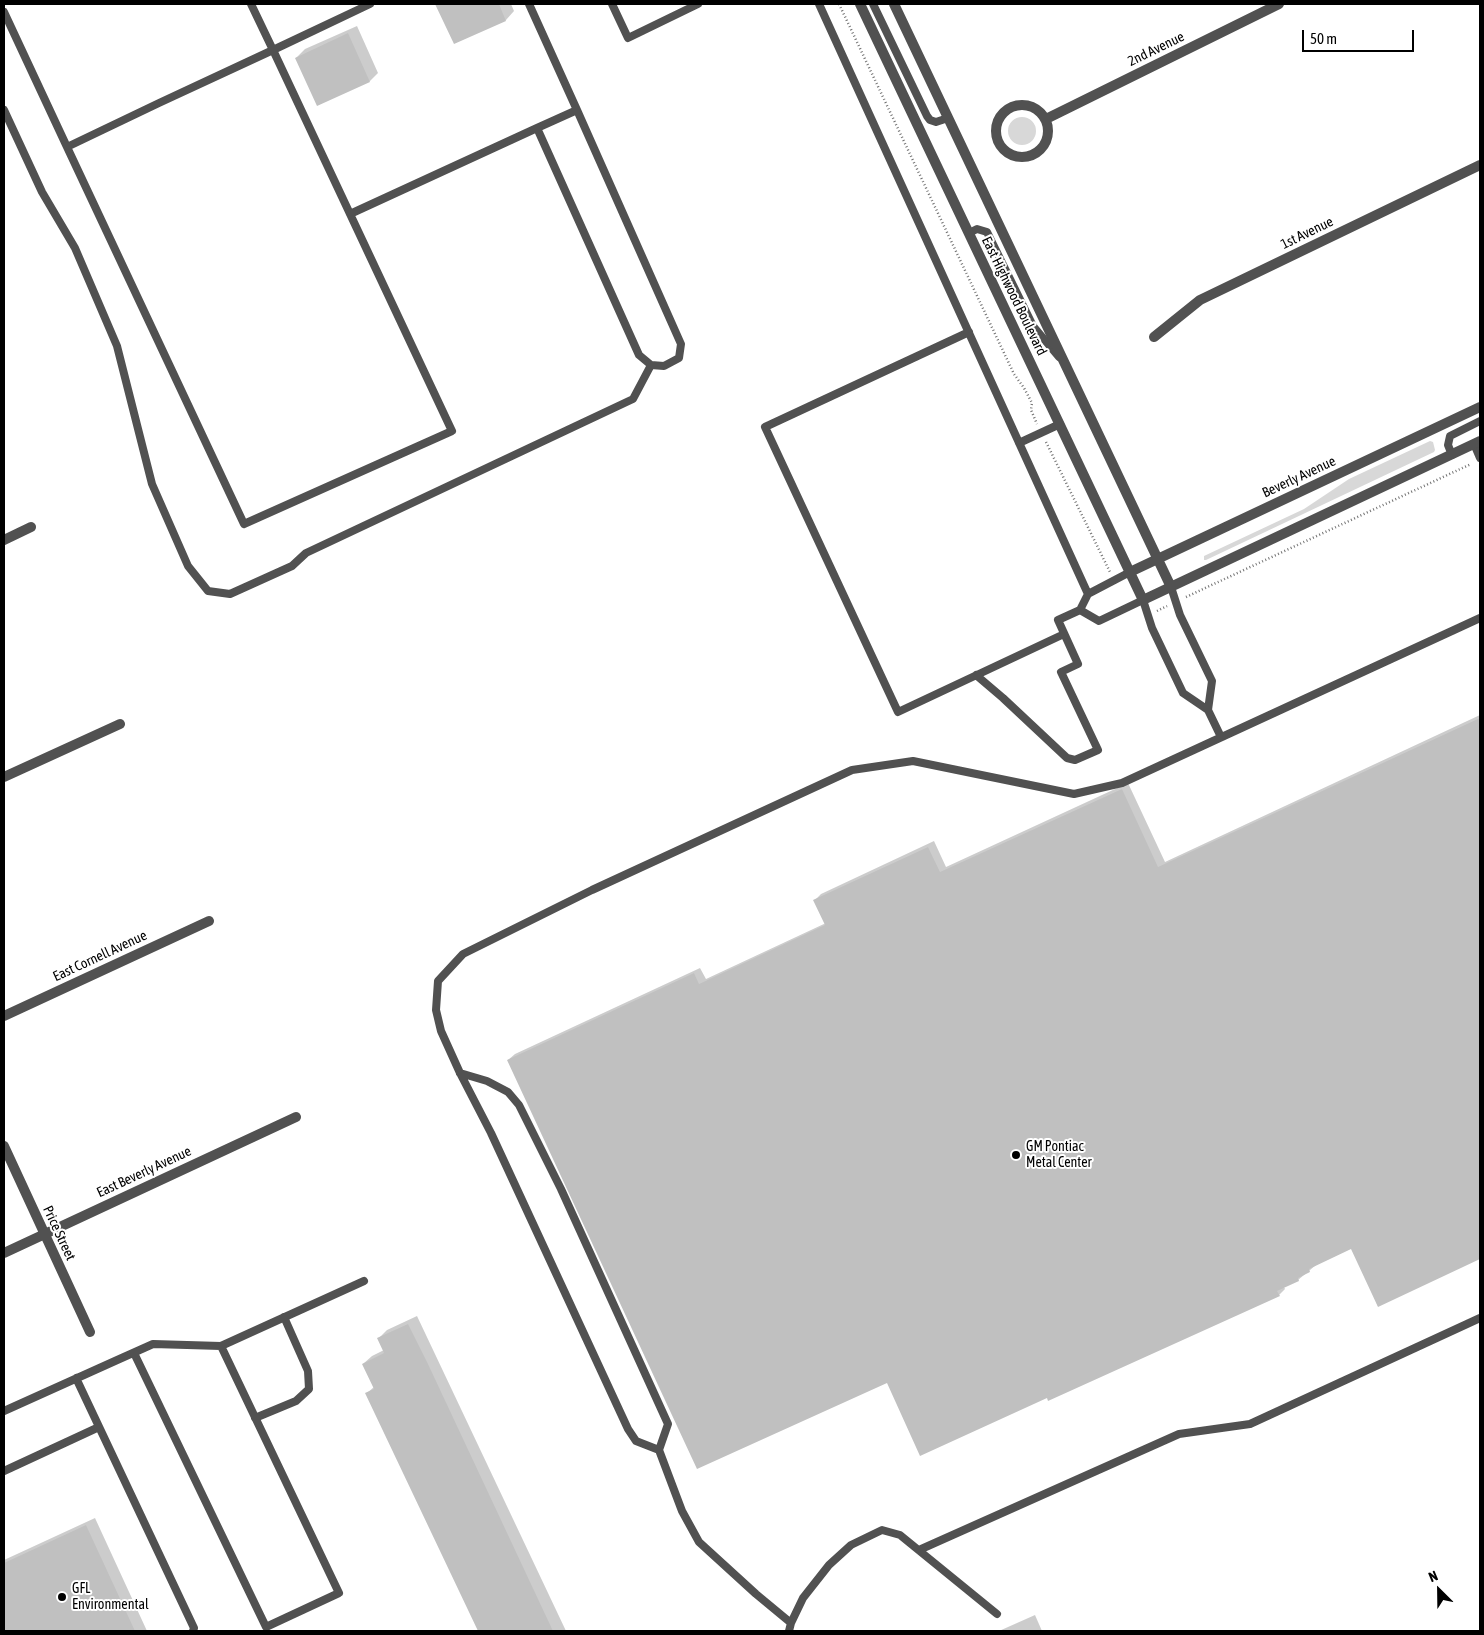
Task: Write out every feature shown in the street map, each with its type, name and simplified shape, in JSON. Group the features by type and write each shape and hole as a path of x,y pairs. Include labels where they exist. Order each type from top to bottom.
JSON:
{"street":[{"name":"East Highwood Boulevard","path":"860,4 1143,600"},
{"name":"East Highwood Boulevard","path":"894,4 1171,587"},
{"name":"2nd Avenue","path":"1046,119 1279,4"},
{"path":"1024,105 1030,106 1046,119 1047,139 1044,145 1034,154 1021,157 1014,156 1003,149 999,143 997,137 998,123 1000,117 1010,108 1024,105"},
{"name":"1st Avenue","path":"1154,337 1200,300 1480,165"},
{"name":"Beverly Avenue","path":"1130,572 1480,407"},
{"path":"1143,600 1477,443"},
{"path":"4,540 31,527"},
{"path":"4,778 120,724"},
{"name":"East Cornell Avenue","path":"4,1016 209,921"},
{"name":"East Beverly Avenue","path":"4,1253 296,1117"},
{"name":"Price Street","path":"4,1146 90,1332"}],"lane":[{"path":"4,12 244,524 452,431 252,4"},
{"path":"67,147 370,4"},
{"path":"529,4 681,344 679,358 664,366 651,365 639,355 537,128"},
{"path":"612,4 628,38 698,4"},
{"path":"819,4 1088,594"},
{"path":"874,4 927,116 930,120 936,122 948,118"},
{"path":"4,110 42,192 75,248 117,346 152,484 188,566 208,591 230,594 292,566 306,553 633,398 651,365"},
{"path":"350,214 576,110"},
{"path":"969,233 977,229 987,232 1033,326 1066,367"},
{"path":"969,332 765,427 898,712 1064,634"},
{"path":"1452,455 1448,445 1450,436 1480,421"},
{"path":"1019,443 1060,424"},
{"path":"1477,443 1480,458"},
{"path":"976,675 1067,758 1075,760 1098,750 1061,672 1078,664 1058,620 1080,610 1088,594 1130,572"},
{"path":"1171,587 1180,615 1212,682 1208,710"},
{"path":"1080,610 1099,621 1143,600 1152,628 1183,693 1208,710 1221,737"},
{"path":"658,1450 636,1441 628,1429 442,1031 436,1010 438,981 463,954 592,890 852,770 912,761 1074,794 1122,783 1480,618"},
{"path":"460,1073 487,1081 508,1092 519,1105 561,1189 668,1424 658,1450 682,1511 699,1542 790,1627 803,1598 829,1565 851,1545 882,1530 900,1535 997,1614"},
{"path":"4,1411 153,1344 221,1346 364,1280"},
{"path":"255,1418 296,1401 309,1389 308,1371 284,1317"},
{"path":"919,1550 1179,1434 1250,1424 1480,1318"},
{"path":"134,1353 266,1627 338,1593 221,1346"},
{"path":"76,1378 194,1628 193,1631"},
{"path":"4,1471 99,1427"}],"path":[{"path":"839,4 1014,374 1032,403 1031,410 1114,580"},
{"path":"1148,616 1471,464"}],"shaded area":[{"path":"1022,117 1032,121 1036,131 1032,141 1022,145 1012,141 1008,131 1012,121"},
{"path":"1430,441 1433,442 1434,452 1204,560 1204,556 1304,509 1349,479"}],"building":[{"path":"435,4 499,4 506,21 454,44"},
{"path":"348,33 370,82 317,106 295,58"},
{"name":"GM Pontiac Metal Center","path":"1480,718 1480,1259 1378,1307 1351,1249 1309,1269 1310,1272 1298,1278 1299,1281 1277,1291 1280,1296 1048,1401 1047,1398 920,1456 887,1383 697,1469 507,1060 694,973 699,984 825,925 813,900 928,847 940,872 1122,789 1158,867"},
{"path":"408,1324 553,1631 478,1631 365,1393 374,1389 362,1364 384,1353 377,1338"},
{"name":"GFL Environmental","path":"86,1525 135,1631 4,1631 4,1563"}],"place":[{"name":"GM Pontiac Metal Center","path":"1016,1155"},
{"name":"GFL Environmental","path":"62,1597"}]}
